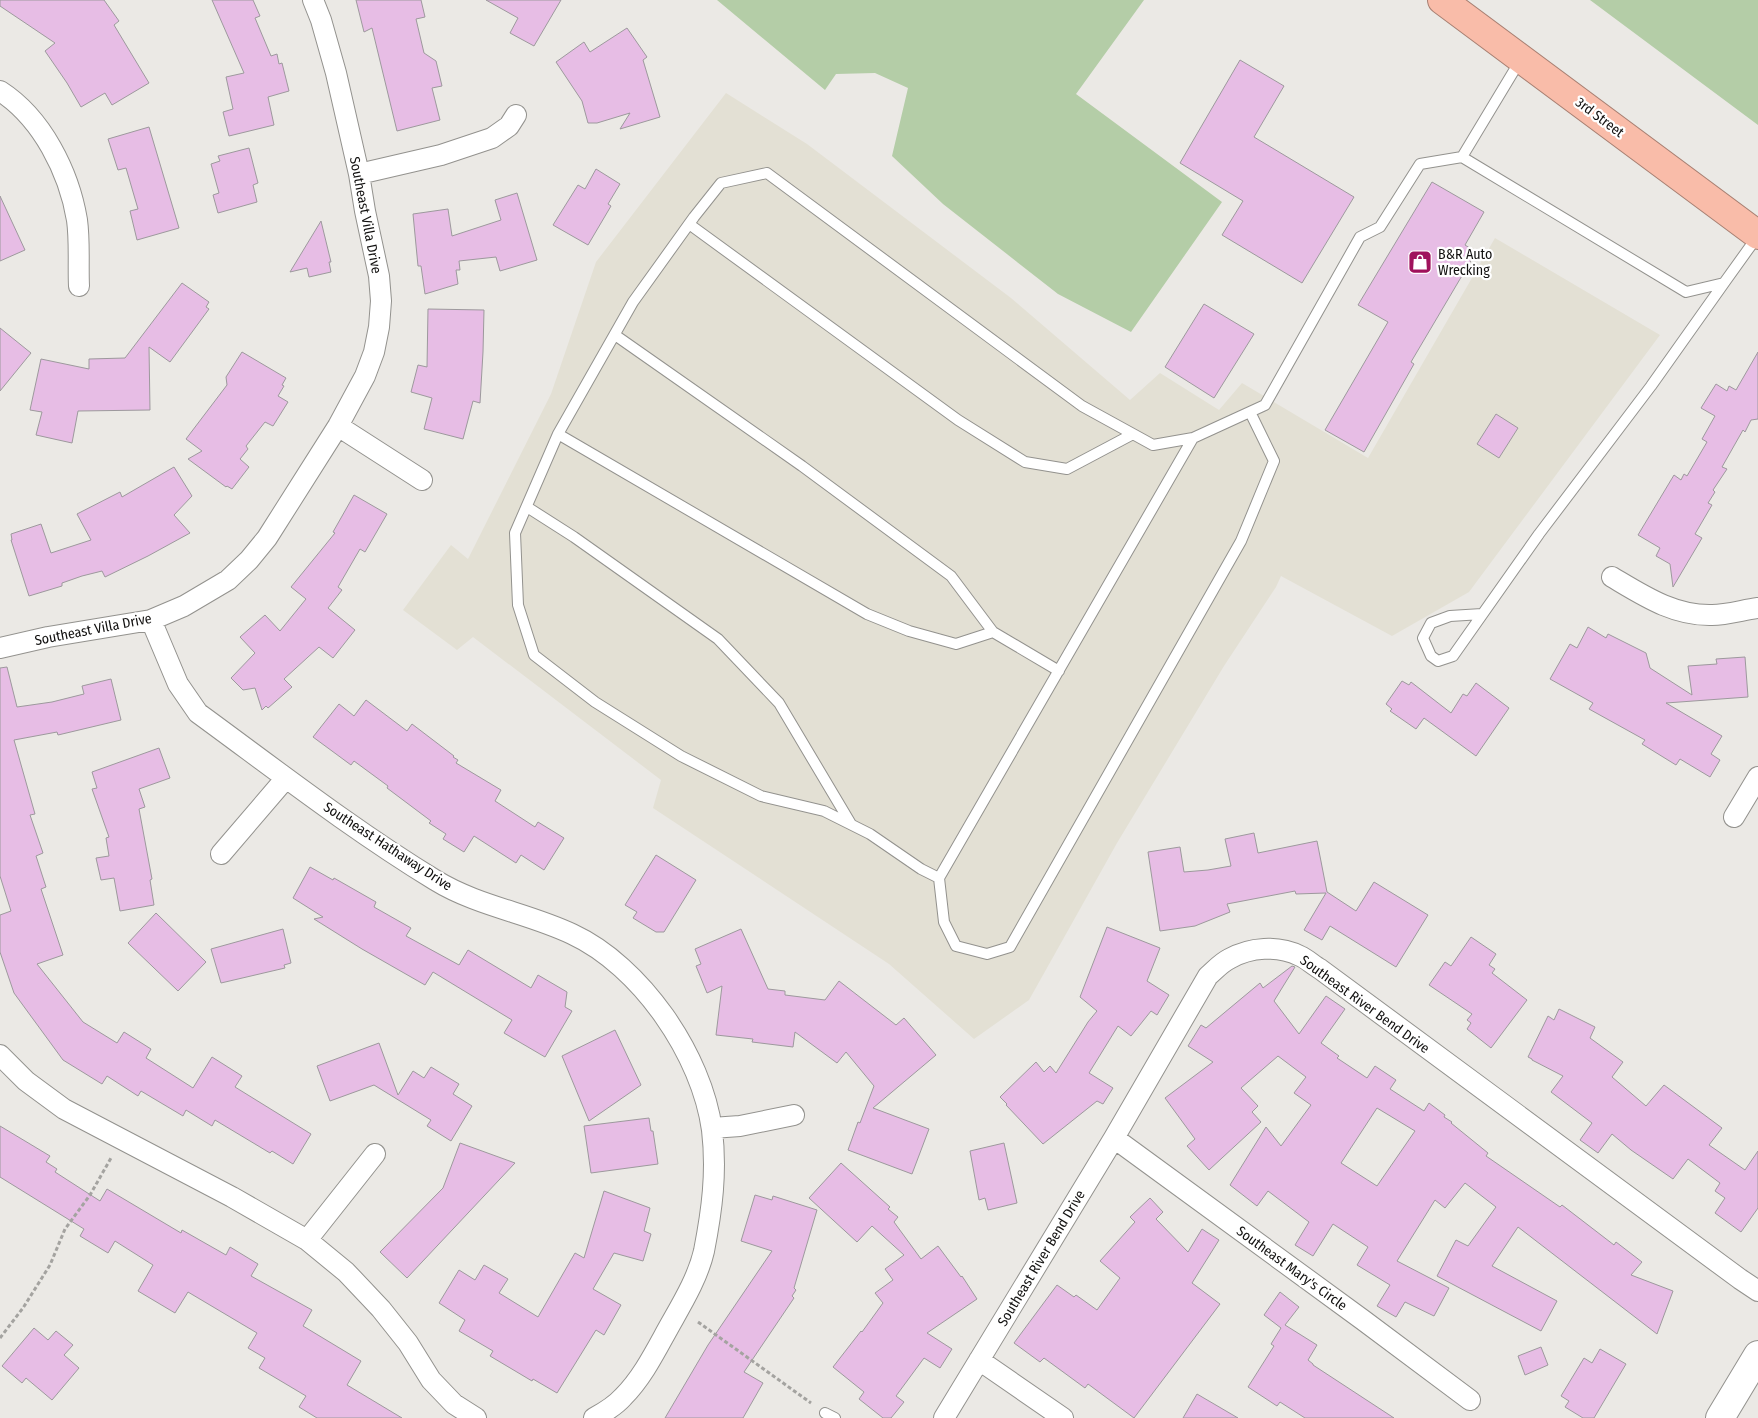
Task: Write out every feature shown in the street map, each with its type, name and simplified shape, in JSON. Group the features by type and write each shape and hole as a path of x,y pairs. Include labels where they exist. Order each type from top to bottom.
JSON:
{"highway":[{"name":"3rd Street","path":"1442,0 1758,235"}],"street":[{"name":"Southeast Villa Drive","path":"0,648 48,637 151,620 184,606 228,580 249,560 267,538 338,426 365,376 374,352 379,326 381,301 379,276 359,174 336,73 322,20 313,0"},
{"path":"0,91 8,96 37,126 52,148 68,185 77,221 79,286"},
{"path":"359,174 442,155 492,138 509,126 516,115"},
{"path":"338,426 422,480"},
{"path":"1612,577 1664,607 1683,613 1713,615 1758,608"},
{"name":"Southeast Hathaway Drive","path":"151,620 178,684 198,713 378,843 438,882 483,903 515,912 572,934 593,946 619,965 652,1000 671,1025 694,1067 712,1128 715,1164 712,1212 698,1271 648,1365 624,1397 607,1411 594,1418"},
{"path":"1734,817 1758,777"},
{"path":"221,854 286,778"},
{"name":"Southeast River Bend Drive","path":"944,1418 1114,1138 1208,976 1227,960 1243,952 1268,948 1285,950 1301,956 1320,969 1758,1291"},
{"path":"0,1055 26,1081 64,1109 232,1197 307,1240 346,1272 381,1309 408,1343 431,1380 454,1404 476,1418"},
{"path":"712,1128 740,1126 794,1115"},
{"name":"Southeast Mary's Circle","path":"1114,1138 1470,1400"},
{"path":"307,1240 375,1154"},
{"path":"1720,1418 1758,1355"},
{"path":"979,1360 1063,1418"}],"lane":[{"path":"1462,157 1521,58"},
{"path":"939,878 921,869 870,834 824,811 761,796 682,756 595,702 534,655 518,605 515,533 558,434 633,302 689,224 722,183 767,172 1082,406 1153,445 1193,438 1265,404 1360,237 1380,227 1420,164 1462,157 1686,292 1724,283"},
{"path":"689,224 958,420 1025,462 1067,470 1133,434"},
{"path":"1482,614 1450,616 1431,623 1423,638 1431,656 1438,661 1453,656 1539,534 1651,386 1758,235"},
{"path":"615,335 802,466 951,576 993,632 1059,671"},
{"path":"1193,438 939,878 944,922 956,946 986,954 1010,946 1241,541 1274,461 1250,412"},
{"path":"558,434 867,614 909,631 956,644 993,632"},
{"path":"527,507 574,537 718,639 779,703 851,825"}],"path":[{"path":"0,1338 23,1308 50,1266 65,1229 90,1194 120,1140"},
{"path":"679,1309 830,1415"}],"shaded area":[{"path":"726,93 807,144 1011,298 1130,400 1160,373 1219,410 1242,383 1368,458 1495,238 1660,335 1469,592 1392,636 1281,576 1117,843 1029,1000 974,1039 889,964 653,808 661,780 473,637 457,650 403,610 451,545 468,559 551,394 596,262"}],"green space":[{"path":"717,0 1144,0 1076,94 1222,202 1131,332 1058,294 943,204 892,156 908,88 875,73 836,74 825,90"},
{"path":"1590,0 1758,0 1758,125"}],"building":[{"path":"0,0 104,0 119,21 114,25 149,83 112,105 105,93 81,107 45,51 55,43 0,6"},
{"path":"212,0 253,0 260,16 255,18 271,56 277,54 279,64 282,63 289,91 268,97 274,125 229,136 223,112 233,109 226,77 244,73"},
{"path":"356,0 421,0 425,17 416,19 424,53 436,61 442,86 432,88 440,120 397,131 372,28 364,32"},
{"path":"486,0 561,0 534,46 510,33 518,18"},
{"path":"627,28 647,57 643,60 660,117 620,129 630,113 597,123 588,123 582,101 556,62 584,42 590,52"},
{"path":"1240,60 1284,86 1254,137 1354,197 1302,283 1222,235 1243,201 1180,163"},
{"path":"149,127 179,228 137,240 130,211 138,209 126,168 118,170 108,139"},
{"path":"249,148 258,183 253,185 257,202 218,213 213,195 219,193 211,164 220,161 218,156"},
{"path":"596,169 620,184 608,204 611,206 588,245 553,225 578,185 585,189"},
{"path":"1432,182 1484,212 1465,245 1476,252 1411,362 1414,364 1364,452 1325,430 1388,322 1358,305"},
{"path":"517,193 537,260 500,271 496,257 459,261 460,270 456,270 458,284 425,294 421,266 418,266 413,214 448,209 452,236 501,220 495,200"},
{"path":"0,196 25,250 0,261"},
{"path":"321,221 331,262 329,262 331,272 309,277 307,268 290,272"},
{"path":"182,283 209,302 206,307 209,309 170,362 149,347 150,410 78,411 72,443 36,435 42,412 30,410 41,359 89,369 89,359 125,358"},
{"path":"1204,304 1254,334 1214,398 1165,367"},
{"path":"428,309 484,310 480,403 473,401 463,439 424,429 432,398 411,392 418,365 427,367"},
{"path":"0,328 31,353 0,391"},
{"path":"242,352 286,378 278,396 288,402 273,426 265,422 246,446 248,449 240,459 249,467 232,489 226,487 188,459 202,451 186,439 227,385 226,377"},
{"path":"1758,352 1758,419 1751,420 1745,432 1743,430 1722,467 1727,469 1713,490 1715,492 1708,503 1712,505 1695,534 1702,538 1673,587 1670,564 1656,556 1660,548 1638,535 1674,475 1681,480 1684,474 1687,476 1707,442 1702,439 1715,416 1701,408 1716,384 1727,391 1729,386 1736,390"},
{"path":"1496,414 1518,428 1499,458 1477,444"},
{"path":"174,467 192,496 174,515 190,533 105,577 102,571 82,576 62,583 62,586 29,596 11,540 11,534 41,524 51,553 91,540 77,514 120,492 122,497"},
{"path":"354,495 387,514 365,552 360,549 338,587 342,590 328,608 355,630 333,658 319,647 284,679 292,687 268,708 266,706 262,710 255,688 243,690 231,678 255,653 240,637 265,615 280,631 306,599 291,587 335,533 333,532"},
{"path":"1588,627 1606,638 1608,634 1646,653 1650,668 1692,695 1688,666 1717,664 1716,659 1745,657 1748,697 1666,703 1722,736 1711,754 1720,760 1710,777 1680,759 1676,765 1642,744 1645,740 1589,709 1593,703 1550,679 1570,644 1577,648"},
{"path":"7,667 17,707 52,702 84,694 82,686 111,679 121,720 58,735 57,732 14,740 35,814 30,815 43,853 36,856 46,887 41,889 63,955 37,964 83,1022 117,1043 124,1032 151,1049 146,1058 193,1088 212,1057 242,1076 235,1087 311,1134 293,1164 272,1151 270,1153 215,1120 212,1126 186,1110 183,1116 141,1091 138,1096 107,1076 102,1084 63,1060 14,993 0,952 0,915 11,911 0,876 0,668"},
{"path":"1402,681 1409,685 1411,682 1451,713 1463,694 1467,696 1476,683 1509,708 1476,756 1424,718 1416,729 1390,711 1392,709 1386,704"},
{"path":"366,700 407,731 412,724 454,756 458,760 456,763 501,790 495,801 535,827 538,822 564,838 544,870 521,855 516,863 474,836 464,852 443,839 446,834 429,823 431,821 387,788 388,786 354,761 351,765 313,737 339,704 354,716"},
{"path":"159,748 170,778 139,789 145,807 139,809 152,879 150,880 154,905 120,911 114,878 101,880 96,858 109,856 106,838 109,837 92,789 97,788 92,772"},
{"path":"1254,833 1258,853 1317,841 1327,892 1356,911 1374,882 1428,915 1396,967 1330,926 1322,940 1304,930 1326,893 1296,894 1295,891 1227,904 1230,912 1195,926 1160,931 1148,852 1180,847 1184,872 1231,866 1225,839"},
{"path":"656,855 696,880 664,932 656,932 633,918 637,912 625,905"},
{"path":"310,867 333,880 334,878 376,902 374,907 411,928 406,936 459,965 468,950 531,988 538,975 567,992 565,1007 572,1011 545,1057 504,1033 512,1020 433,972 425,985 314,919 323,917 293,898"},
{"path":"156,913 206,962 178,991 128,943"},
{"path":"1107,927 1160,948 1147,981 1169,995 1157,1015 1151,1011 1131,1036 1118,1026 1089,1073 1113,1088 1103,1104 1097,1101 1043,1144 1000,1097 1036,1062 1044,1072 1050,1066 1056,1073 1097,1011 1080,997"},
{"path":"283,929 291,963 284,965 285,968 221,983 211,949"},
{"path":"741,929 768,989 785,991 785,995 825,1000 839,981 896,1025 904,1018 936,1055 873,1108 929,1129 912,1174 848,1150 874,1086 846,1052 837,1063 795,1032 793,1047 752,1042 753,1039 716,1035 722,986 707,993 696,966 701,964 695,949"},
{"path":"1471,937 1496,954 1489,965 1495,969 1492,973 1527,1000 1491,1048 1467,1029 1471,1023 1467,1020 1472,1014 1429,985 1445,962 1451,966"},
{"path":"1292,966 1295,967 1274,1001 1299,1034 1326,996 1345,1009 1321,1043 1339,1056 1337,1058 1367,1078 1375,1066 1396,1080 1390,1089 1424,1111 1429,1103 1488,1153 1486,1156 1560,1207 1562,1205 1614,1245 1616,1242 1642,1262 1631,1275 1673,1291 1657,1334 1518,1227 1492,1266 1557,1301 1541,1331 1437,1276 1456,1240 1468,1246 1496,1207 1465,1183 1445,1208 1435,1200 1397,1261 1449,1288 1434,1316 1405,1302 1396,1317 1377,1306 1390,1285 1357,1265 1368,1247 1333,1224 1313,1256 1295,1245 1309,1222 1268,1191 1257,1206 1230,1185 1266,1127 1281,1146 1311,1105 1294,1093 1306,1077 1278,1056 1241,1088 1258,1106 1252,1112 1261,1122 1209,1170 1187,1146 1195,1139 1165,1098 1213,1062 1188,1046 1201,1025 1206,1028 1260,983 1263,988","holes":["1377,1108 1415,1131 1377,1186 1341,1163"]},
{"path":"1559,1009 1595,1027 1590,1038 1623,1062 1612,1077 1646,1106 1664,1085 1722,1128 1709,1145 1745,1170 1758,1151 1758,1208 1741,1232 1715,1213 1725,1198 1715,1191 1720,1183 1688,1159 1673,1179 1631,1150 1612,1134 1598,1153 1580,1140 1592,1123 1551,1092 1563,1076 1528,1057 1548,1016 1554,1020"},
{"path":"615,1030 641,1085 589,1121 562,1056"},
{"path":"379,1043 398,1095 413,1071 424,1078 431,1067 459,1084 453,1094 472,1106 451,1141 427,1126 431,1120 374,1085 330,1101 317,1066"},
{"path":"649,1118 658,1164 591,1173 584,1126"},
{"path":"0,1126 50,1156 46,1162 57,1169 55,1172 100,1201 107,1189 181,1233 182,1230 226,1255 230,1247 258,1264 251,1276 312,1310 303,1326 361,1361 347,1385 402,1418 317,1418 299,1407 306,1396 259,1368 265,1358 248,1348 257,1333 188,1292 175,1313 138,1291 153,1265 115,1241 108,1253 80,1236 84,1229 0,1177"},
{"path":"460,1143 515,1163 407,1278 380,1252 443,1188"},
{"path":"1004,1143 1017,1203 988,1210 985,1198 979,1200 970,1151"},
{"path":"841,1163 890,1207 888,1209 898,1217 894,1222 921,1259 938,1246 962,1276 977,1299 927,1333 952,1349 940,1368 924,1358 896,1396 904,1402 891,1418 883,1418 859,1399 864,1392 833,1367 883,1303 875,1293 893,1280 885,1269 904,1255 872,1226 857,1242 809,1198"},
{"path":"604,1191 650,1208 644,1231 651,1234 643,1261 614,1253 593,1289 621,1305 604,1335 596,1330 557,1393 533,1379 532,1381 490,1356 493,1351 459,1331 465,1320 439,1303 459,1270 475,1280 484,1265 508,1279 499,1293 538,1317 575,1253 584,1258"},
{"path":"755,1195 772,1200 773,1196 817,1210 794,1288 796,1290 792,1296 794,1298 744,1372 763,1383 743,1418 665,1418 708,1345 772,1251 741,1241"},
{"path":"1150,1198 1163,1212 1156,1219 1188,1252 1202,1229 1219,1240 1192,1283 1220,1304 1134,1418 1088,1384 1085,1388 1044,1358 1040,1362 1014,1343 1057,1285 1074,1297 1076,1295 1097,1310 1120,1278 1100,1261 1135,1222 1130,1217"},
{"path":"1280,1292 1299,1307 1285,1325 1317,1345 1308,1360 1394,1418 1305,1418 1280,1402 1277,1406 1248,1387 1274,1346 1271,1344 1281,1328 1264,1315"},
{"path":"34,1328 48,1340 56,1331 73,1345 64,1355 79,1368 52,1400 26,1378 22,1383 2,1366"},
{"path":"1541,1347 1548,1365 1525,1375 1518,1356"},
{"path":"1600,1349 1626,1364 1594,1418 1583,1418 1565,1407 1569,1401 1561,1396 1584,1358 1592,1363"},
{"path":"1197,1394 1238,1418 1183,1418"}],"place":[{"name":"B&R Auto Wrecking","path":"1420,262"}]}
